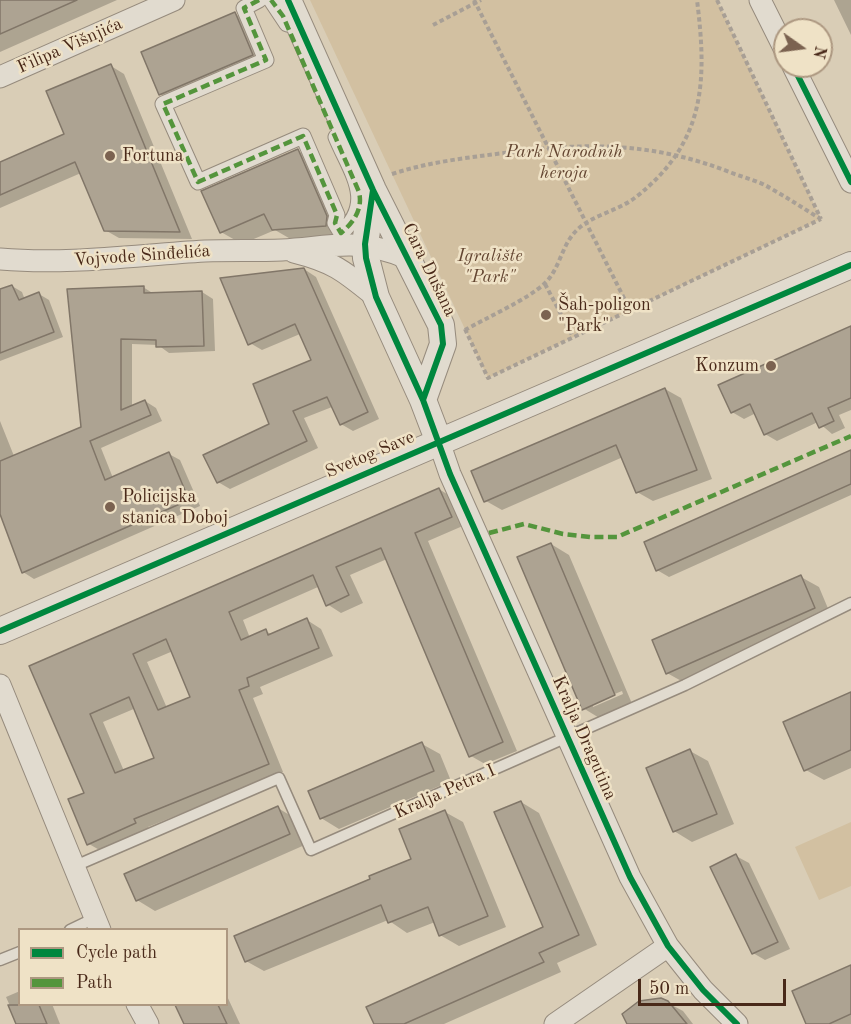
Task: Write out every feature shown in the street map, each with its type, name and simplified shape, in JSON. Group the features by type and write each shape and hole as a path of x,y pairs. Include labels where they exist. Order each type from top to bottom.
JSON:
{"street":[{"name":"Filipa Višnjića","path":"0,77 174,0"},
{"path":"259,0 244,8 266,60 163,104 198,182 303,136 337,215 335,223 341,233 354,221 361,199 359,192 283,16 271,0"},
{"name":"Cara Dušana","path":"288,0 382,182 407,258 441,325 443,344 423,400"},
{"path":"760,0 773,26"},
{"path":"799,78 851,182"},
{"path":"382,182 365,244 366,258 376,297 423,400 439,442"},
{"name":"Vojvode Sinđelića","path":"0,259 75,261 204,251 284,249 322,244 365,244 407,258"},
{"name":"Vojvode Sinđelića","path":"284,249 325,260 346,272 376,297"},
{"name":"Svetog Save","path":"0,631 851,265"},
{"name":"Kralja Dragutina","path":"439,442 450,474 630,878 668,946 703,990 737,1024"},
{"path":"0,685 98,924"},
{"path":"555,1024 668,946"},
{"path":"138,1006 148,1024"}],"lane":[{"name":"Kralja Petra I","path":"75,866 279,778 310,850 457,788 566,736 685,685 851,603"},
{"path":"79,928 98,924"},
{"path":"0,960 18,953"}],"path":[{"path":"433,25 475,1 481,0"},
{"path":"465,330 545,284 556,268 565,246 586,222 609,214 635,197 658,177 677,154 690,130 703,75 704,52 697,0"},
{"path":"717,0 821,219"},
{"path":"475,1 630,310"},
{"path":"382,182 423,164 548,148 614,145 677,154 769,187 821,219"},
{"path":"488,378 821,219"},
{"path":"545,284 573,337"}],"green space":[{"name":"Park Narodnih heroja","path":"310,0 717,0 821,219 488,378"},
{"path":"851,822 851,886 819,900 795,847"}],"building":[{"path":"0,0 77,0 0,34"},
{"path":"235,12 253,55 159,95 141,52"},
{"path":"111,64 180,232 104,231 75,162 0,195 0,162 64,134 46,91"},
{"path":"298,149 327,216 326,226 272,230 264,214 220,233 201,191"},
{"path":"304,268 368,412 340,425 327,397 293,411 307,441 217,483 203,455 269,424 253,384 311,360 295,324 248,345 220,278"},
{"path":"12,285 19,300 39,292 54,332 0,353 0,289"},
{"path":"144,286 144,293 202,291 204,346 156,347 156,340 121,339 121,410 145,400 151,415 90,441 105,480 169,452 189,500 22,573 0,514 0,461 81,427 67,289"},
{"path":"851,326 851,398 828,408 834,421 819,428 812,413 764,435 750,404 731,413 718,385"},
{"path":"665,388 697,470 636,493 616,445 484,502 471,471"},
{"path":"851,450 851,484 656,571 644,542"},
{"path":"439,488 452,517 415,533 503,742 469,757 381,548 336,567 349,595 326,606 313,575 229,612 241,640 266,629 268,635 307,618 319,648 247,678 249,686 239,690 269,764 134,819 136,823 87,845 68,799 84,793 29,666","holes":["166,639 190,697 158,710 133,654","129,697 154,758 115,773 90,714"]},
{"path":"551,543 615,695 582,710 517,557"},
{"path":"801,575 815,608 666,674 652,640"},
{"path":"851,692 851,750 804,771 783,722"},
{"path":"422,742 434,771 320,819 308,791"},
{"path":"690,749 717,814 673,832 646,768"},
{"path":"521,801 579,935 539,953 544,962 404,1024 374,1024 366,1007 543,927 494,812"},
{"path":"278,806 290,834 136,901 124,874"},
{"path":"445,810 488,916 439,936 428,907 388,923 381,905 245,962 234,936 370,879 369,876 411,859 399,829"},
{"path":"736,854 778,942 752,954 710,867"},
{"path":"851,965 851,1014 829,1024 806,1024 792,991"},
{"path":"661,998 668,1001 687,1024 627,1024 622,1014 639,1001"},
{"path":"8,1005 39,1006 47,1024 16,1024"},
{"path":"175,1006 218,1006 227,1024 184,1024"}],"marked path":[{"path":"259,0 244,8 266,60 163,104 198,182 303,136 337,215 335,223 341,233 356,215 360,204 359,192 283,16 271,0"},
{"path":"489,533 524,524 563,534 617,537 851,436"}],"cycle path":[{"path":"288,0 373,190 441,325 443,344 423,400"},
{"path":"799,78 851,182"},
{"path":"373,190 365,244 366,258 376,297 423,400 450,474 630,877 668,946 703,990 737,1024"},
{"path":"0,631 851,265"}],"place":[{"name":"Fortuna","path":"110,156"},
{"name":"Šah-poligon \"Park\"","path":"546,315"},
{"name":"Konzum","path":"771,366"},
{"name":"Policijska stanica Doboj","path":"110,507"}],"park label":[{"name":"Igralište \"Park\"","path":"490,266"}]}
